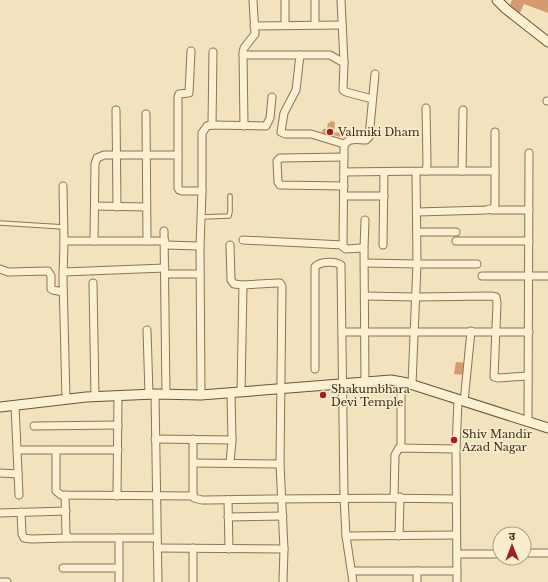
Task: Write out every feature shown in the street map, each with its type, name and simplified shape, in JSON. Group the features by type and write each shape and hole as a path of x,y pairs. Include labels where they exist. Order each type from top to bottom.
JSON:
{"street":[{"path":"244,126 243,55 244,48 254,34 253,0"},
{"path":"285,0 285,25"},
{"path":"315,0 315,25"},
{"path":"341,0 344,91 372,99"},
{"path":"497,0 506,9 548,42"},
{"path":"254,26 342,25"},
{"path":"191,51 189,93 179,94 178,97 179,190 202,191"},
{"path":"212,125 213,52"},
{"path":"243,55 330,55 344,63"},
{"path":"300,55 296,90 284,113 281,132 285,134 311,134 344,144"},
{"path":"364,249 346,249 343,245 344,144 348,140 366,140 369,137 375,74"},
{"path":"201,395 201,137 204,129 207,126 212,125 266,126 270,118 272,96"},
{"path":"426,108 426,171"},
{"path":"116,110 117,207"},
{"path":"462,171 463,110"},
{"path":"146,114 146,241"},
{"path":"490,210 494,208 495,204 495,132"},
{"path":"528,422 530,153"},
{"path":"94,241 96,161 101,156 178,155"},
{"path":"344,157 280,158 277,161 278,182 280,185 344,186"},
{"path":"344,172 495,171"},
{"path":"383,245 384,172"},
{"path":"412,384 417,264 416,172"},
{"path":"63,186 64,241 62,292 66,399"},
{"path":"344,196 384,196"},
{"path":"95,206 146,207"},
{"path":"417,212 529,210"},
{"path":"365,220 364,331 366,383"},
{"path":"164,231 166,394"},
{"path":"417,232 456,232"},
{"path":"243,240 343,245"},
{"path":"64,241 146,241 200,246"},
{"path":"456,241 529,241"},
{"path":"230,245 230,280 234,284 280,283 282,286 280,464 284,549 283,582"},
{"path":"315,369 315,270 317,264 320,263 338,263 341,265 344,384 344,497 346,536 353,582"},
{"path":"365,263 477,264"},
{"path":"0,269 8,272 46,270 50,272 52,278 51,289 62,292"},
{"path":"52,278 63,274 165,271 200,274"},
{"path":"482,276 548,276"},
{"path":"93,283 95,397"},
{"path":"241,392 243,285"},
{"path":"365,296 491,296 496,298 494,377 528,376"},
{"path":"147,330 156,439 156,538 158,582"},
{"path":"457,582 456,449 471,331"},
{"path":"342,332 529,332"},
{"path":"0,407 66,399 152,394 201,395 391,380 412,384 548,428"},
{"path":"401,381 401,447"},
{"path":"230,463 232,440 232,393"},
{"path":"117,496 118,396"},
{"path":"16,405 19,495"},
{"path":"34,426 118,425"},
{"path":"156,439 232,440"},
{"path":"193,439 193,496"},
{"path":"399,536 396,450 401,447 456,449"},
{"path":"18,450 118,450"},
{"path":"56,450 56,491 57,493 65,495 193,496 202,500 282,500 344,497 456,499"},
{"path":"194,463 280,464"},
{"path":"0,473 18,474"},
{"path":"65,495 66,534 69,538"},
{"path":"228,500 229,549"},
{"path":"0,513 66,511"},
{"path":"21,512 22,534 24,538 156,538"},
{"path":"228,517 283,516"},
{"path":"346,536 456,535"},
{"path":"119,538 119,582"},
{"path":"157,548 284,549"},
{"path":"193,548 193,582"},
{"path":"532,553 548,553"},
{"path":"457,554 492,554"},
{"path":"63,568 119,568"},
{"path":"352,572 457,571"},
{"path":"417,572 417,582"},
{"path":"0,582 8,582"}],"lane":[{"path":"201,217 229,216 230,196"},
{"path":"0,223 64,227"}],"building":[{"path":"512,0 548,0 548,13 524,4 520,13 509,8"},
{"path":"330,121 335,122 334,132 341,133 340,137 334,135 333,138 321,136 323,129 327,129"},
{"path":"456,362 467,363 465,375 454,374"}],"place":[{"name":"Valmiki Dham","path":"330,132"},
{"name":"Shakumbhara Devi Temple","path":"323,395"},
{"name":"Shiv Mandir Azad Nagar","path":"454,440"}]}
